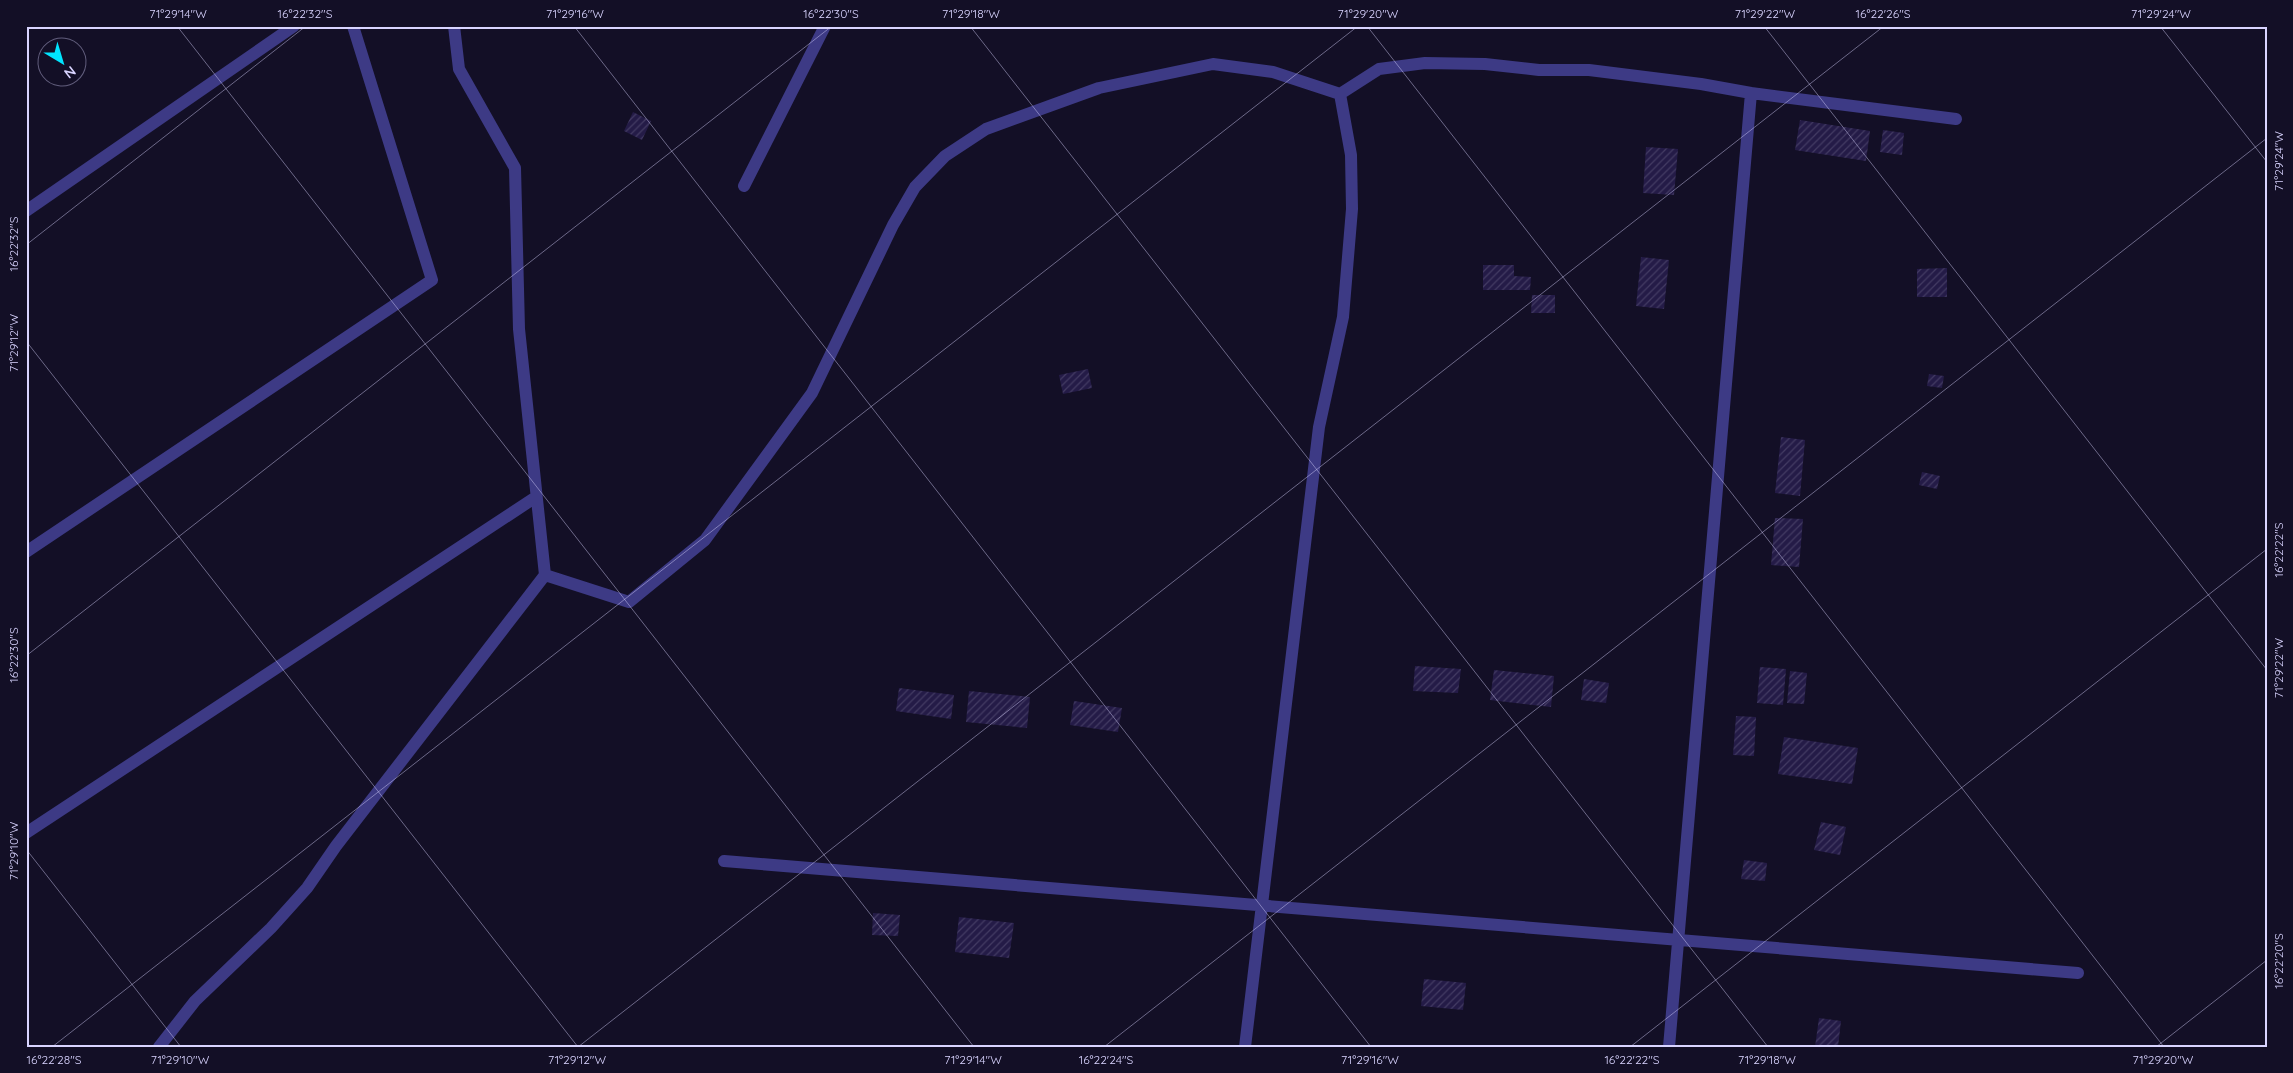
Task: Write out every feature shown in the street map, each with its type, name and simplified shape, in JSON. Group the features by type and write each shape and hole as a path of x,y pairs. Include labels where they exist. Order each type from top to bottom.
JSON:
{"street":[{"path":"26,211 294,26"},
{"path":"26,552 432,280 352,26"},
{"path":"159,1047 195,1001 271,928 307,888 342,839 545,575 519,329 515,168 459,70 454,26"},
{"path":"744,186 825,26"},
{"path":"1340,94 1380,68 1425,63 1485,64 1539,70 1589,70 1701,84 1751,93 1956,118"},
{"path":"545,575 630,602 705,540 812,393 893,225 915,187 945,156 986,129 1099,88 1213,64 1273,72 1340,94"},
{"path":"1669,1047 1751,93"},
{"path":"1245,1047 1320,427 1343,317 1352,208 1351,155 1340,94"},
{"path":"26,833 536,497"},
{"path":"724,860 2078,973"}],"building":[{"path":"633,112 651,121 642,140 624,131"},
{"path":"1800,120 1870,131 1866,161 1795,150"},
{"path":"1883,130 1904,133 1902,155 1880,152"},
{"path":"1646,147 1678,149 1674,195 1643,193"},
{"path":"1641,257 1669,260 1664,309 1636,306"},
{"path":"1483,265 1514,265 1514,276 1531,277 1530,290 1483,290"},
{"path":"1947,268 1947,297 1917,297 1917,269"},
{"path":"1532,295 1555,295 1555,313 1531,313"},
{"path":"1088,369 1092,388 1063,394 1059,375"},
{"path":"1929,374 1944,376 1942,388 1927,386"},
{"path":"1781,437 1805,440 1800,496 1775,493"},
{"path":"1922,472 1940,476 1937,489 1919,485"},
{"path":"1775,518 1803,519 1799,567 1771,565"},
{"path":"1415,666 1461,669 1458,693 1413,691"},
{"path":"1760,667 1786,669 1783,705 1757,703"},
{"path":"1494,670 1554,676 1551,707 1490,700"},
{"path":"1790,671 1807,673 1804,704 1787,703"},
{"path":"1584,679 1609,683 1606,703 1581,700"},
{"path":"899,688 954,695 951,719 896,711"},
{"path":"969,691 1030,697 1027,728 966,722"},
{"path":"1074,701 1122,708 1118,732 1070,725"},
{"path":"1736,716 1756,717 1754,756 1733,755"},
{"path":"1784,737 1858,748 1852,784 1778,774"},
{"path":"1821,822 1846,827 1840,855 1814,850"},
{"path":"1744,860 1767,863 1765,881 1741,879"},
{"path":"873,913 900,915 898,936 872,935"},
{"path":"959,917 1014,923 1009,958 955,952"},
{"path":"1424,979 1466,983 1463,1010 1421,1006"},
{"path":"1819,1018 1841,1021 1838,1047 1815,1047"}]}
